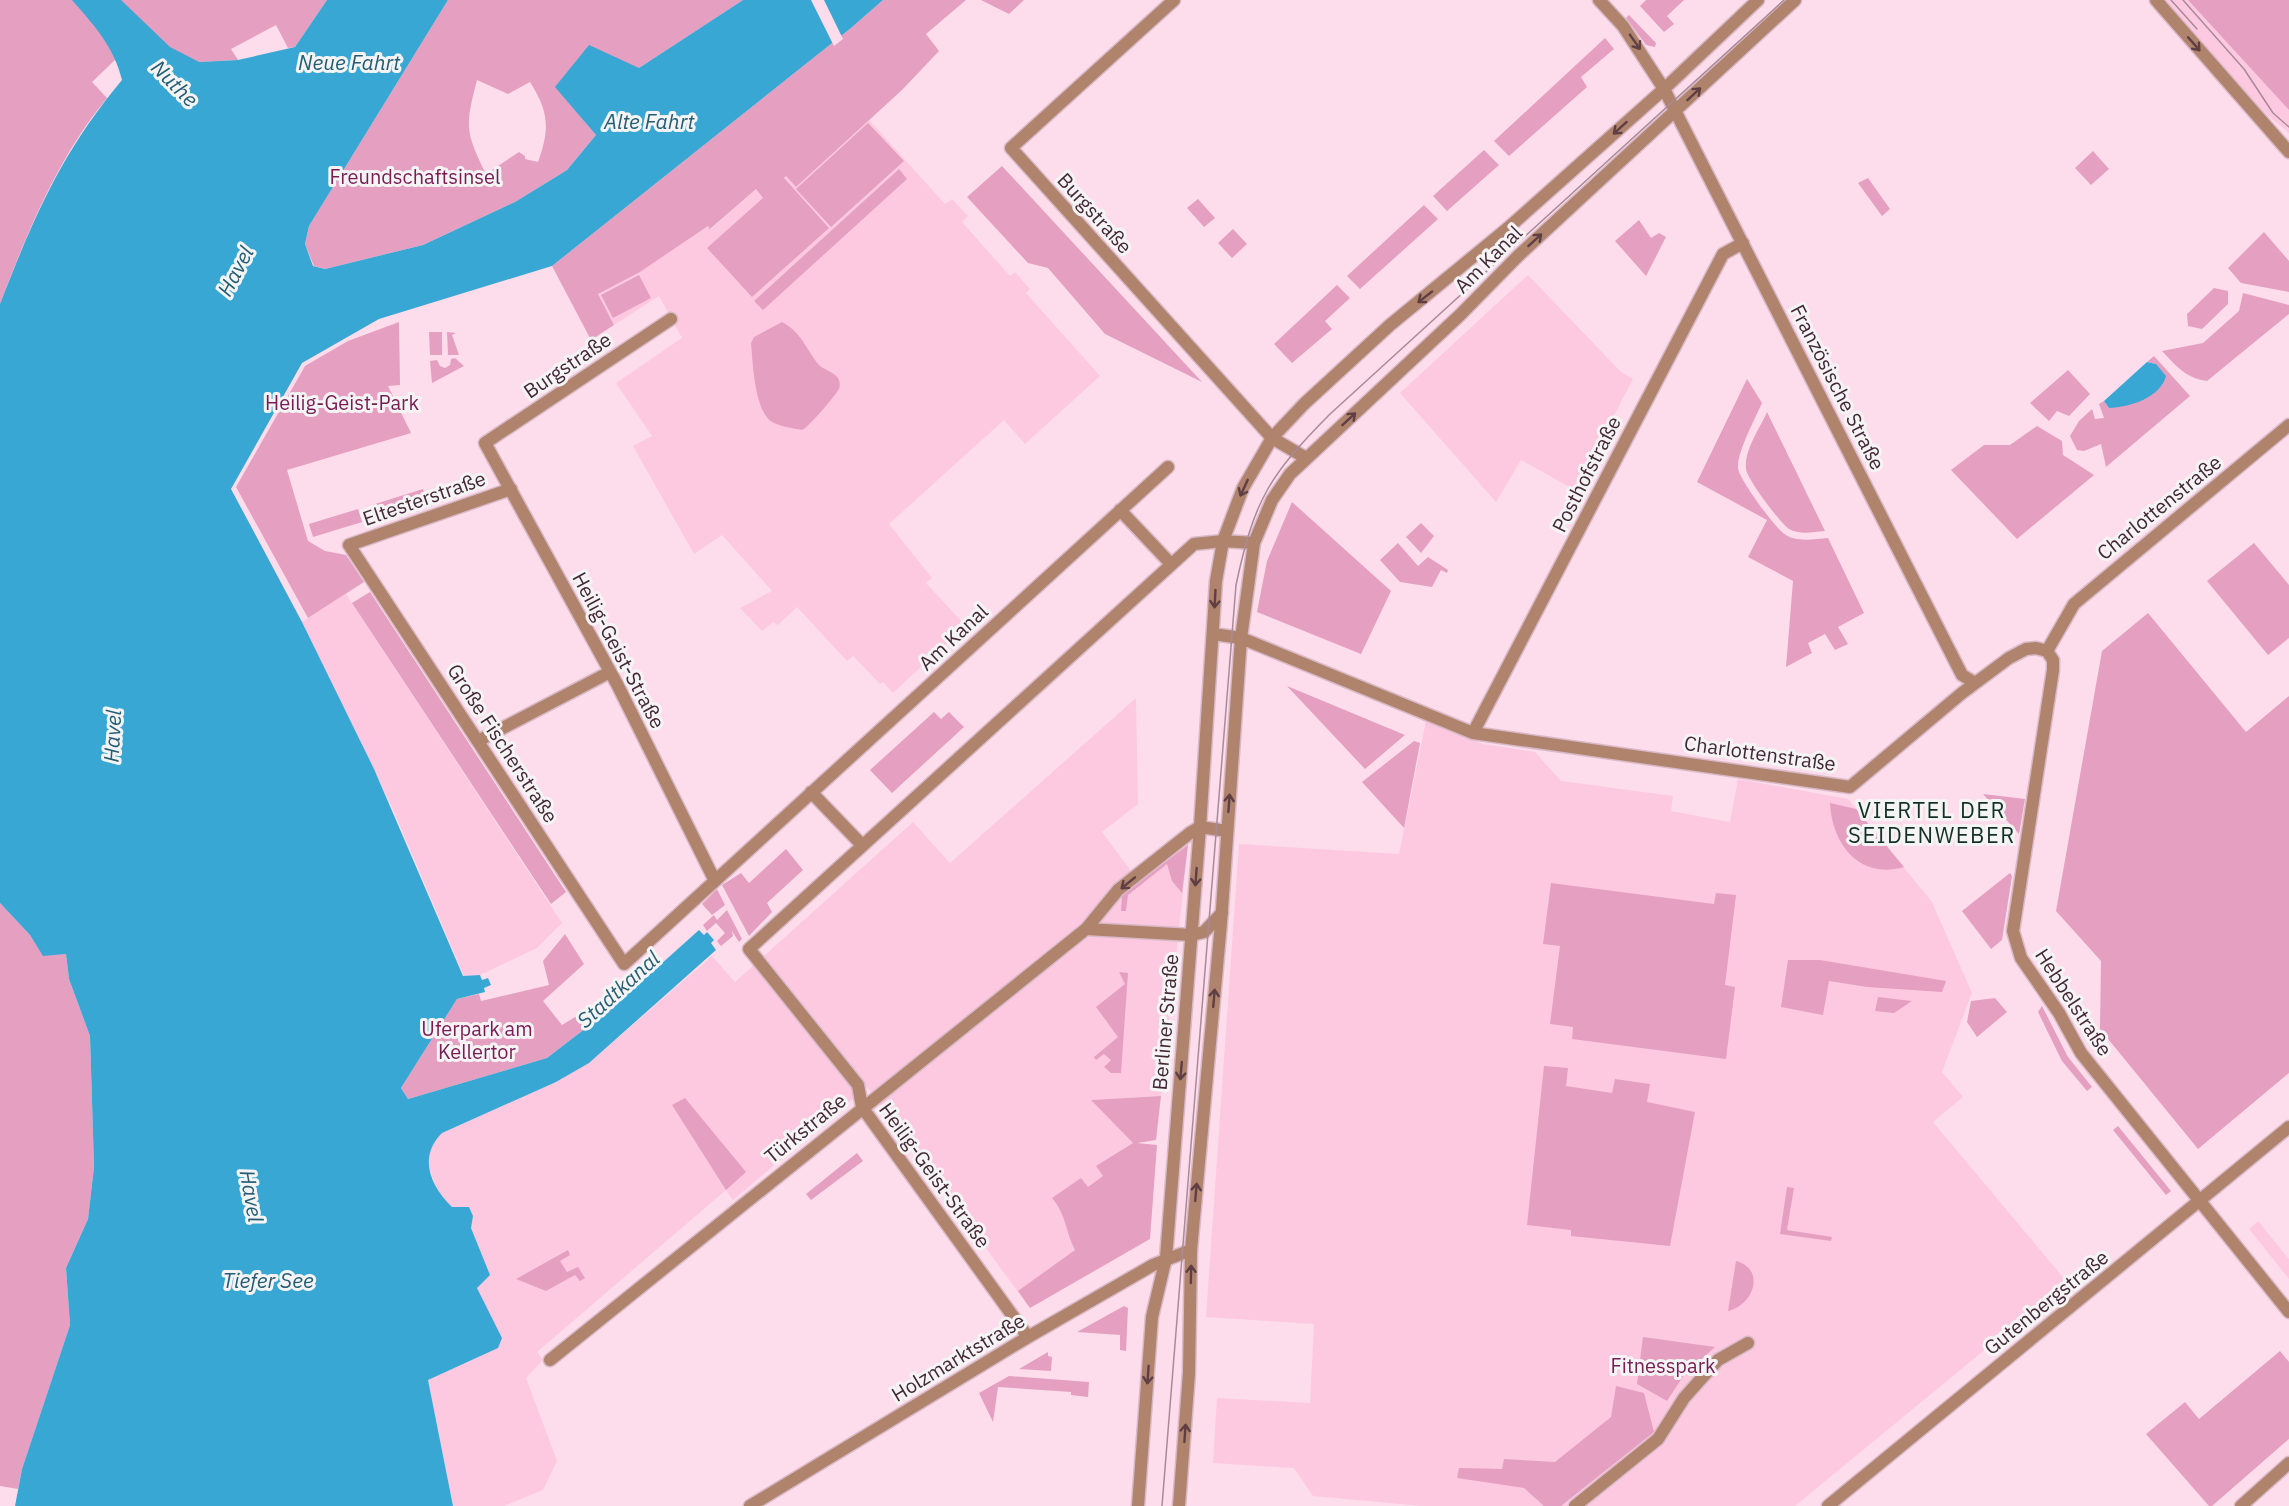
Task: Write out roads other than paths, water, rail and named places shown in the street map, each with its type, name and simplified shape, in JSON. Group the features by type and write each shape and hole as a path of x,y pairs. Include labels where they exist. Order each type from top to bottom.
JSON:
{"street":[{"name":"Burgstraße","path":"1174,0 1011,148 1272,438 1306,458"},
{"name":"Französische Straße","path":"1599,0 1623,26 1664,89 1962,675 1975,683"},
{"name":"Am Kanal","path":"1223,541 1243,488 1272,438 1304,404 1389,325 1508,228 1664,89 1758,0"},
{"name":"Am Kanal","path":"1254,543 1272,500 1290,474 1460,315 1504,268 1674,108 1795,0"},
{"path":"2156,0 2289,152"},
{"name":"Posthofstraße","path":"1473,733 1722,254 1743,243"},
{"name":"Burgstraße","path":"485,443 671,319"},
{"name":"Charlottenstraße","path":"1213,634 1241,638 1473,733 1850,787 1975,683 2026,649 2037,648 2047,651 2074,604 2289,425"},
{"name":"Heilig-Geist-Straße","path":"485,443 610,672 714,879"},
{"name":"Am Kanal","path":"624,963 1168,467"},
{"name":"Eltesterstraße","path":"349,545 511,489"},
{"path":"1120,510 1171,564"},
{"path":"811,792 861,845 1194,544 1223,541 1254,543 1241,638 1222,913 1191,1250 1189,1373 1179,1506"},
{"name":"Berliner Straße","path":"1138,1506 1152,1317 1166,1258 1200,827 1216,581 1223,541"},
{"name":"Große Fischerstraße","path":"349,545 624,963"},
{"name":"Hebbelstraße","path":"2047,651 2053,660 2053,670 2013,931 2021,958 2059,1013 2081,1053 2289,1312"},
{"path":"478,741 610,672"},
{"path":"1200,827 1227,831"},
{"name":"Türkstraße","path":"549,1360 1086,929 1118,890 1200,827"},
{"name":"Heilig-Geist-Straße","path":"861,845 749,949 858,1085 862,1107 1028,1337"},
{"path":"1086,929 1191,935 1204,932 1222,913"},
{"name":"Gutenbergstraße","path":"1828,1506 2289,1127"},
{"name":"Holzmarktstraße","path":"750,1506 1028,1337 1166,1258 1191,1250"},
{"path":"1575,1506 1658,1439 1684,1398 1718,1360 1748,1343"},
{"path":"2241,1506 2289,1463"}],"water":[{"name":"Tiefer See","path":"72,0 121,0 170,47 199,62 238,60 295,47 327,0 448,0 309,226 305,244 313,266 325,269 423,245 515,202 567,170 596,135 555,87 589,45 639,68 743,0 883,0 552,266 379,319 302,363 231,489 302,622 374,769 463,976 480,975 482,980 488,978 491,985 484,988 485,992 457,999 401,1088 408,1099 547,1058 612,1008 699,930 704,935 707,932 714,940 711,943 716,950 589,1063 556,1082 442,1133 430,1152 430,1171 438,1190 452,1207 469,1207 473,1216 471,1228 490,1275 477,1288 502,1338 498,1348 428,1380 453,1506 15,1506 22,1469 70,1325 66,1268 88,1219 94,1167 90,1036 69,979 66,954 43,956 30,935 0,903 0,304 37,214 51,187 82,134 122,80 108,47"},
{"path":"2147,362 2156,364 2166,376 2163,384 2151,396 2143,400 2126,406 2109,408 2104,401"}],"tram line":[{"path":"1162,1506 1236,585 1258,510 1278,473 1329,415 1784,0"},
{"path":"2171,0 2197,29"},
{"path":"2183,0 2244,69 2273,113 2289,127"}],"district":[{"name":"VIERTEL DER SEIDENWEBER","path":"1932,822"}],"water label":[{"name":"Neue Fahrt","path":"349,62"},
{"name":"Nuthe","path":"175,83"},
{"name":"Alte Fahrt","path":"649,121"},
{"name":"Havel","path":"235,271"},
{"name":"Havel","path":"112,736"},
{"name":"Stadtkanal","path":"618,989"},
{"name":"Havel","path":"252,1196"}],"park label":[{"name":"Freundschaftsinsel","path":"415,176"},
{"name":"Heilig-Geist-Park","path":"342,402"},
{"name":"Uferpark am Kellertor","path":"477,1040"},
{"name":"Fitnesspark","path":"1663,1365"}]}
